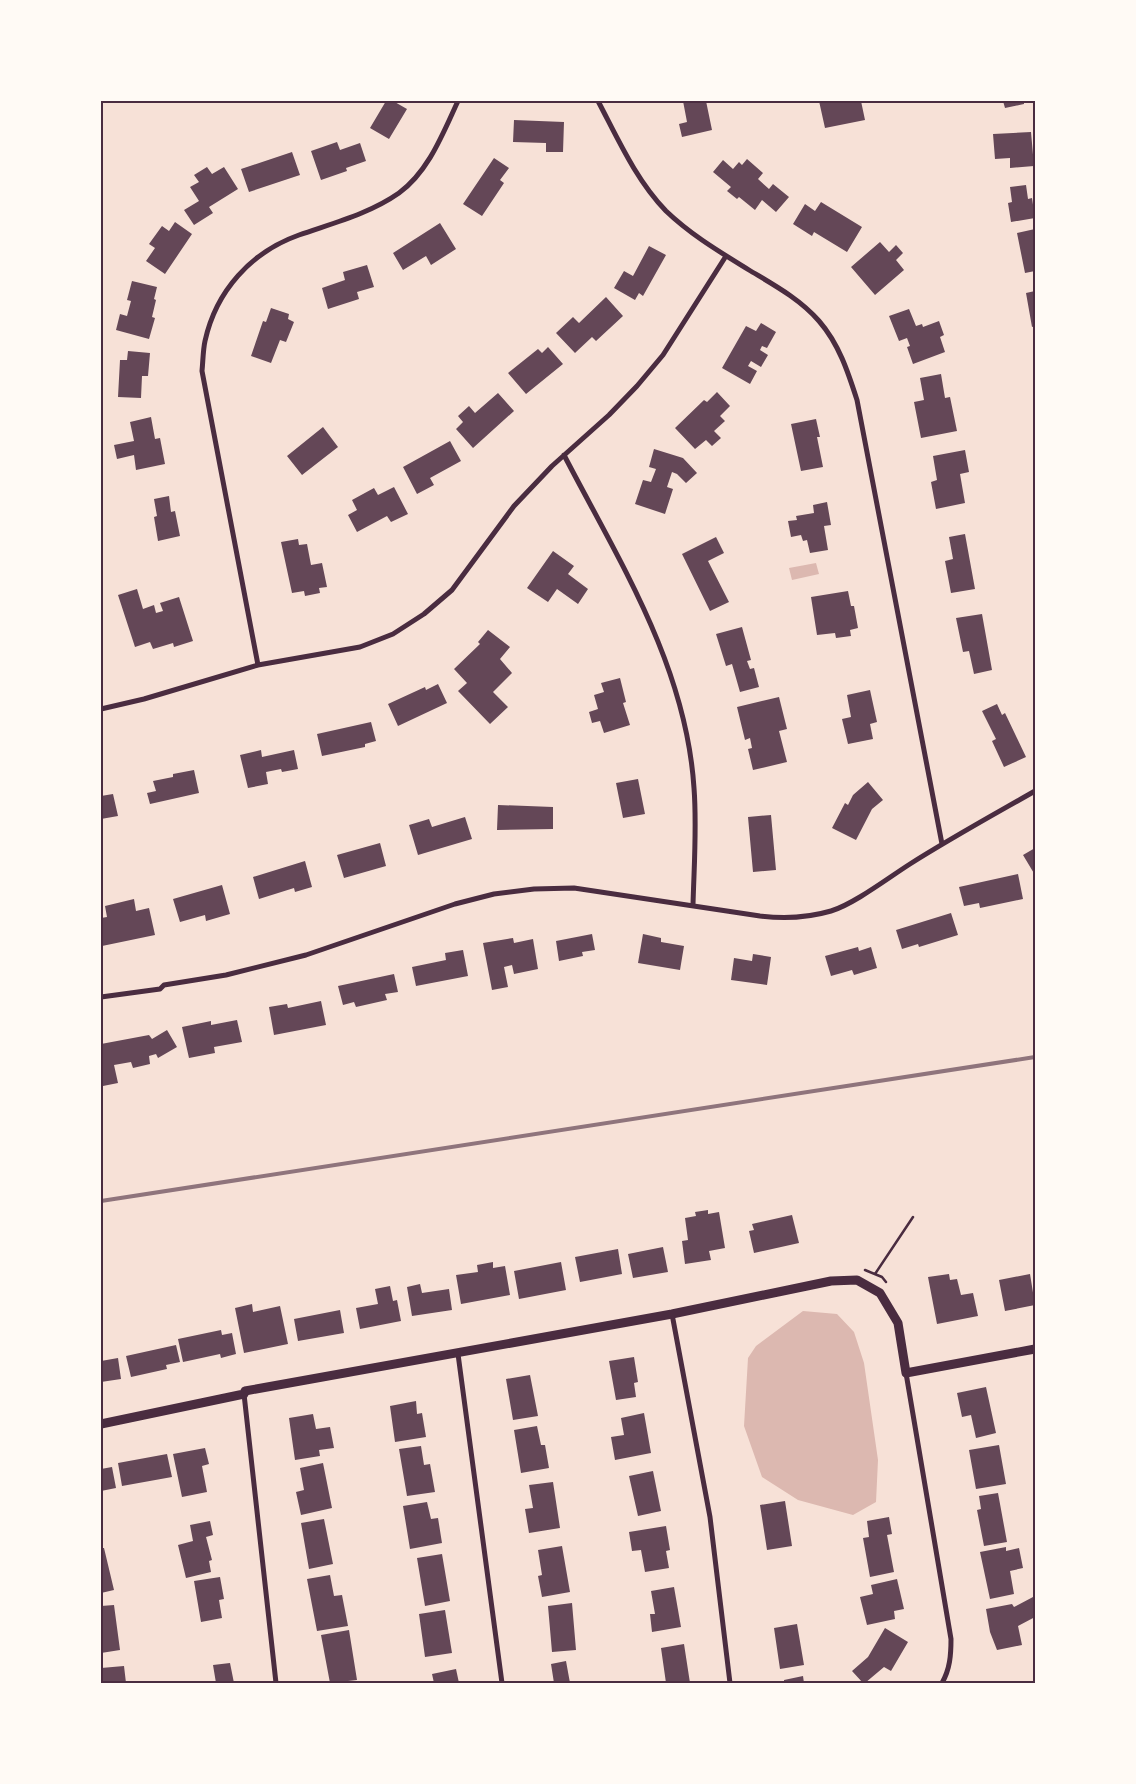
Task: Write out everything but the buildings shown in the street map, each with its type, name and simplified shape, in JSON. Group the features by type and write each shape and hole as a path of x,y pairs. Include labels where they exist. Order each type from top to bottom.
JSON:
{"street":[{"path":"258,665 202,371 205,342 213,313 227,288 246,266 269,248 296,236 379,206 401,192 420,172 435,150 458,101"},
{"path":"598,101 641,180 665,210 694,236 798,302 820,322 836,345 848,372 856,400 942,844"},
{"path":"101,709 144,699 258,665 360,646 393,634 424,614 452,590 514,506 564,455 609,415 663,355 726,256"},
{"path":"564,455 659,639 676,688 688,737 694,787 695,838 692,905"},
{"path":"101,997 160,989 164,985 226,975 306,955 455,904 494,894 534,889 574,888 776,918 809,916 833,910 855,899 942,844 1035,791"},
{"path":"101,1424 244,1394 245,1391 672,1314 831,1281 857,1280 880,1293 898,1323 951,1639 950,1658 946,1676 942,1683"},
{"path":"672,1314 710,1517 730,1683"},
{"path":"906,1373 1035,1349"},
{"path":"458,1354 502,1683"},
{"path":"244,1394 276,1683"}],"path":[{"path":"875,1274 913,1217"}],"shaded area":[{"path":"816,563 819,574 792,580 789,568"},
{"path":"803,1311 837,1314 854,1332 864,1363 878,1460 876,1502 853,1515 798,1500 762,1477 744,1426 748,1358 756,1346"}],"railway":[{"path":"101,1201 1035,1057"}]}
